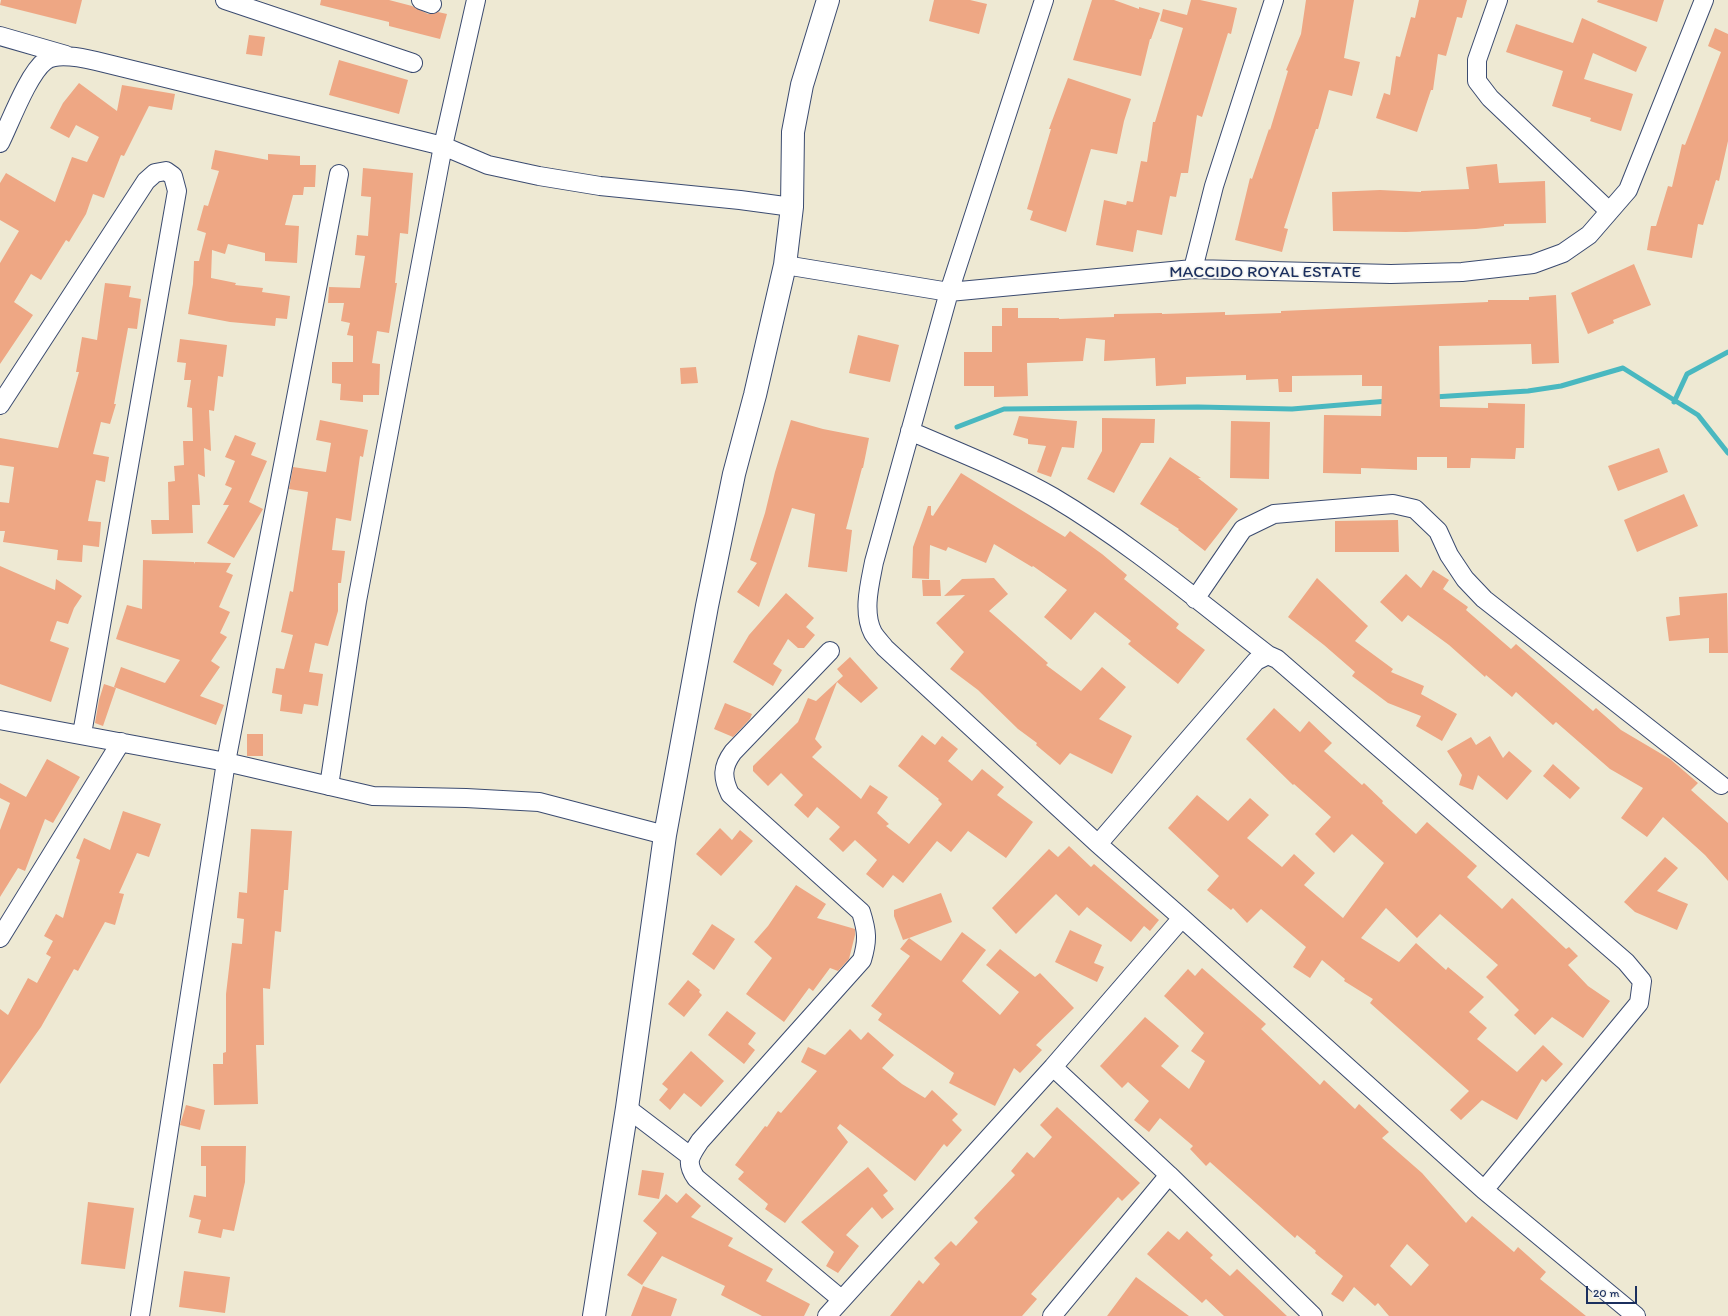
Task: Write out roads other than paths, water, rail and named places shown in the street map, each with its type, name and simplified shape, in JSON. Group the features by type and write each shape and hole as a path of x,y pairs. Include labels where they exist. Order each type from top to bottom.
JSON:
{"street":[{"path":"225,0 413,63"},
{"path":"329,786 357,601 443,146 476,0"},
{"path":"594,1316 627,1108 665,834 707,606 734,474 755,395 785,265 792,207 793,132 802,85 828,0"},
{"path":"1044,0 949,292 910,432 873,569 868,596 868,616 873,633 885,648 1098,844 1484,1190 1636,1316"},
{"path":"1193,269 1214,186 1274,0"},
{"path":"1498,0 1477,60 1477,81 1490,98 1609,212"},
{"name":"MACCIDO ROYAL ESTATE","path":"785,265 949,292 1193,269 1391,274 1462,272 1533,264 1563,253 1589,235 1628,190 1704,0"},
{"path":"0,36 67,56 96,61 443,146 488,166 600,186 740,200 792,207"},
{"path":"0,143 28,84 45,61 67,56"},
{"path":"0,405 146,181 155,173 166,171 174,176 176,191 82,734"},
{"path":"140,1316 226,762 340,174"},
{"path":"910,432 1002,472 1053,497 1110,534 1268,655 1277,659 1626,962 1642,982 1639,1003 1484,1190"},
{"path":"1195,599 1243,529 1274,514 1393,504 1415,509 1438,531 1449,555 1465,579 1484,599 1721,785"},
{"path":"830,651 733,752 725,763 724,775 730,794 861,912 866,928 867,944 862,960 700,1141 690,1156 690,1168 696,1178 841,1299"},
{"path":"1098,844 1256,661 1268,655"},
{"path":"0,720 82,734 226,762 373,796 466,798 539,802 665,834"},
{"path":"0,938 121,742"},
{"path":"826,1316 1054,1067 1182,918"},
{"path":"1054,1067 1169,1175 1312,1316"},
{"path":"627,1108 690,1156"},
{"path":"1052,1316 1169,1175"}],"waterway":[{"path":"1674,402 1687,374 1728,352"},
{"path":"1434,397 1528,391 1561,386 1623,368 1698,415 1728,453"},
{"path":"957,427 1004,409 1198,407 1292,409 1388,401"}]}
